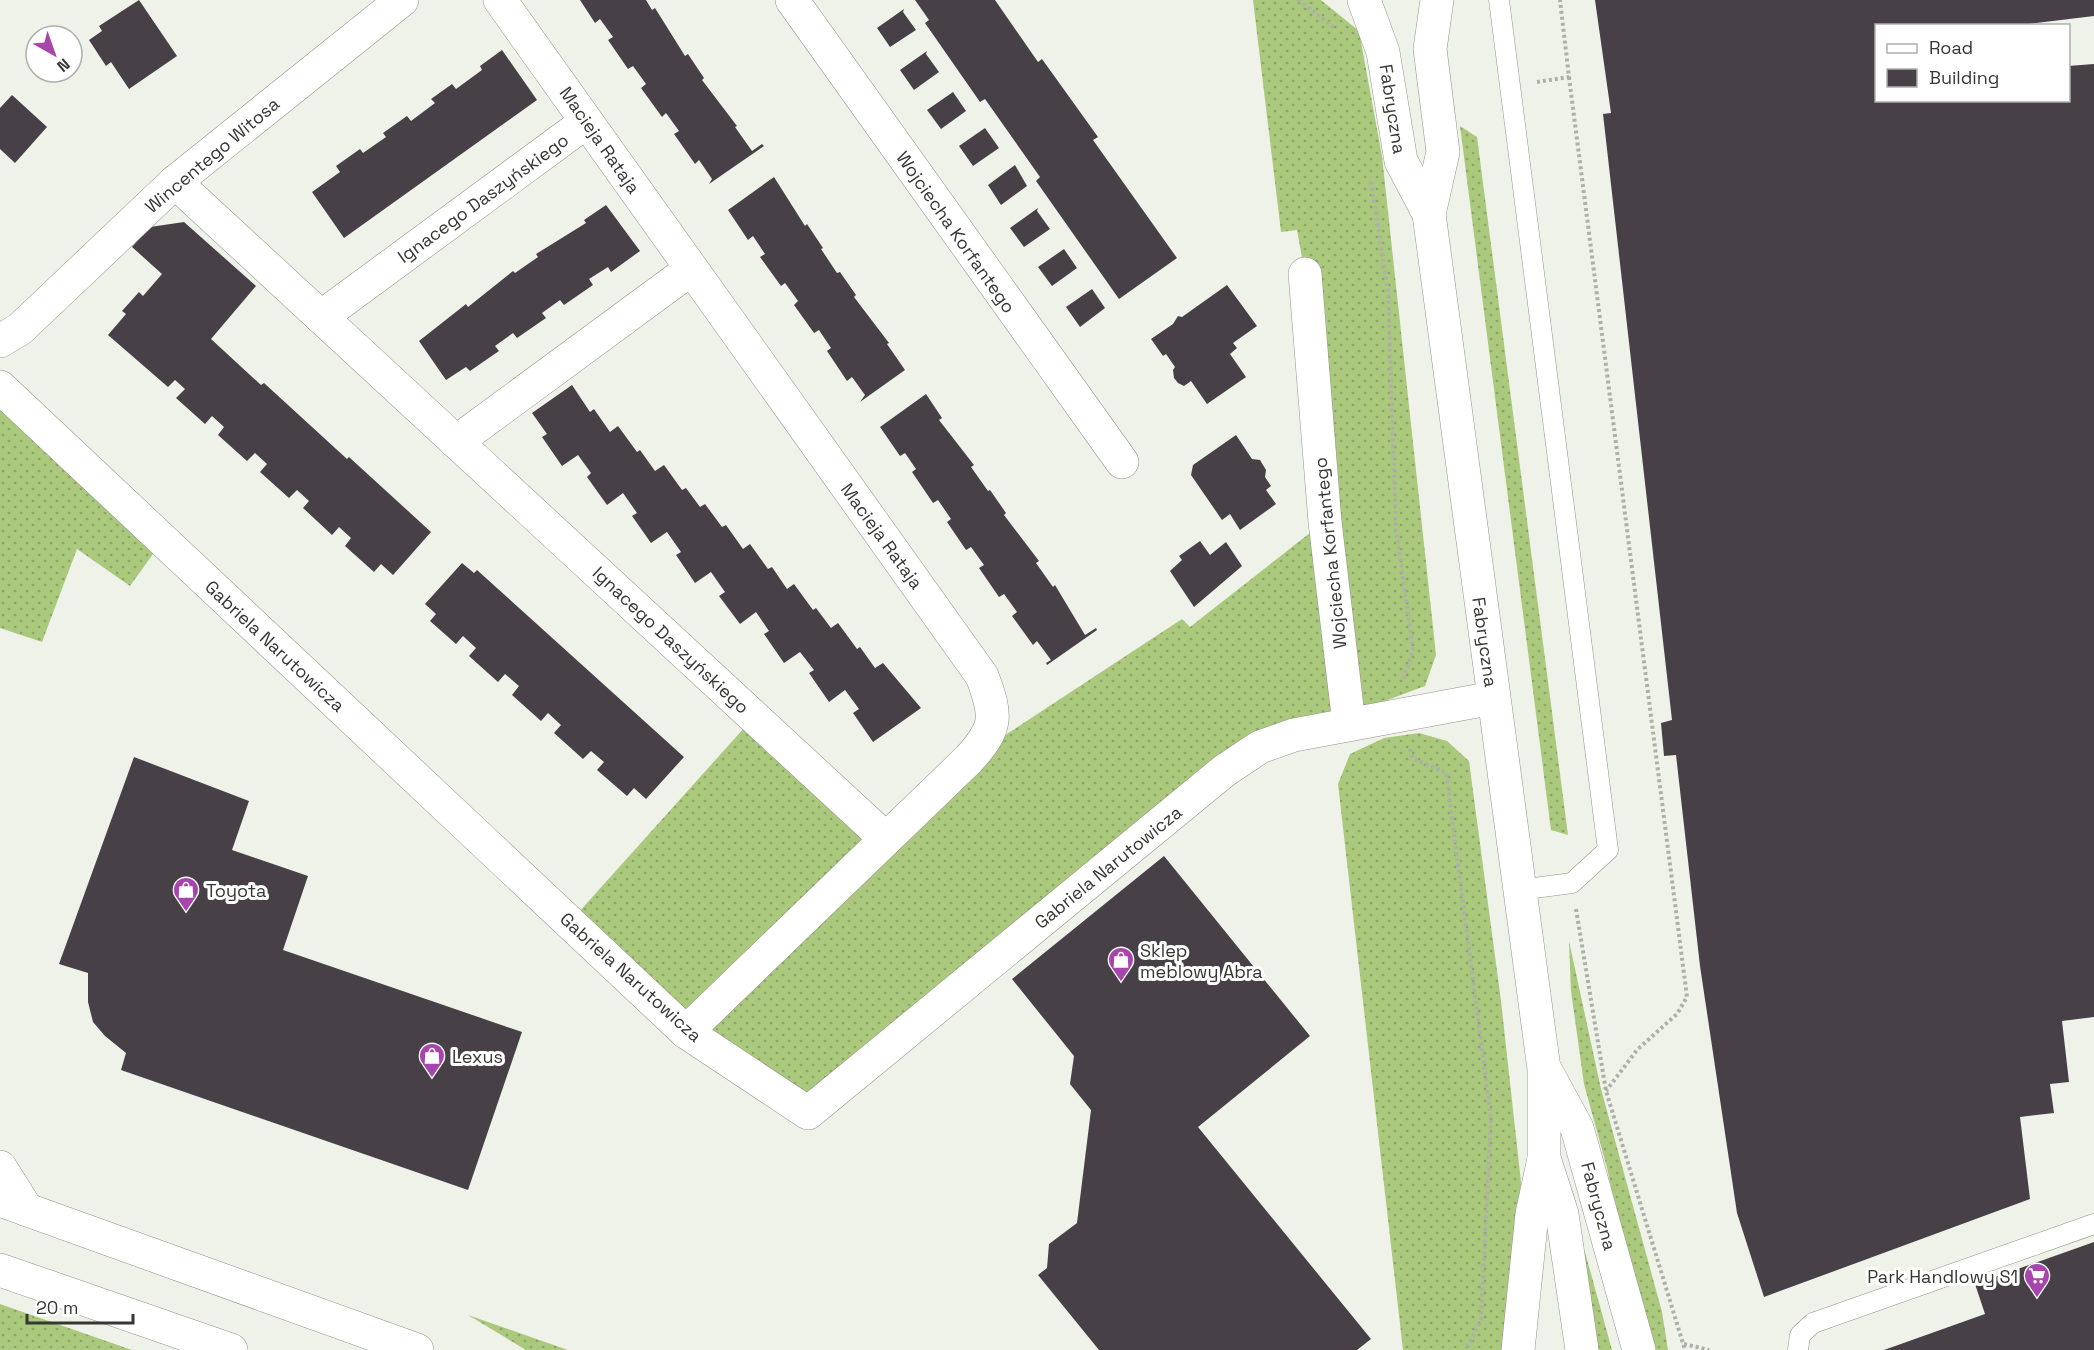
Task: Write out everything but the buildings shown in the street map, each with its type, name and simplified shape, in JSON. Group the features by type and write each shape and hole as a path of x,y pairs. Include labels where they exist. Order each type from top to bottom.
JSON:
{"street":[{"name":"Wincentego Witosa","path":"0,341 20,330 175,182 402,0"},
{"name":"Macieja Rataja","path":"500,0 982,676 994,708 993,723 986,740 686,1032"},
{"name":"Wojciecha Korfantego","path":"792,0 1122,462"},
{"name":"Fabryczna","path":"1364,0 1383,52 1401,161 1429,214"},
{"name":"Fabryczna","path":"1437,0 1430,49 1443,152 1429,214 1544,1069 1544,1158 1562,1215 1582,1350"},
{"name":"Ignacego Daszyńskiego","path":"321,317 586,122"},
{"name":"Ignacego Daszyńskiego","path":"175,182 886,839"},
{"path":"456,442 691,269"},
{"name":"Wojciecha Korfantego","path":"1305,274 1324,522 1349,724"},
{"name":"Gabriela Narutowicza","path":"0,387 686,1032 808,1113 1224,771 1260,747 1294,735 1493,698"},
{"name":"Fabryczna","path":"1544,1069 1577,1128 1639,1350"},
{"path":"1518,1350 1532,1214 1544,1158"},
{"path":"0,1167 14,1205 417,1350"},
{"path":"0,1270 231,1350"}],"lane":[{"path":"1498,0 1608,850 1572,883 1520,890"},
{"path":"1798,1350 1800,1335 1814,1323 2094,1224"}],"path":[{"path":"1298,0 1342,37"},
{"path":"1569,77 1687,997 1677,1014 1637,1050 1606,1091"},
{"path":"1370,175 1388,291 1396,529 1413,650 1403,682 1400,717 1412,758 1446,773 1491,1118 1481,1320 1466,1350"},
{"path":"1572,883 1606,1091 1685,1350"},
{"path":"1684,1344 1709,1350"}],"green space":[{"path":"1253,0 1321,0 1359,31 1382,156 1436,655 1425,686 1294,735 808,1113 569,923 754,717 886,839 969,759 1182,619 1190,627 1324,522 1305,274 1297,230 1281,232"},
{"path":"1460,126 1477,137 1568,835 1551,830"},
{"path":"0,393 163,540 130,586 77,549 42,642 0,628"},
{"path":"1419,733 1447,741 1469,761 1501,1001 1521,1182 1503,1350 1403,1350 1338,784 1350,754 1384,738"},
{"path":"1569,941 1601,1089 1662,1312 1668,1350 1653,1350 1627,1262 1607,1168 1584,1084 1571,991"},
{"path":"1582,1252 1585,1252 1612,1350 1596,1350"},
{"path":"0,1304 132,1350 0,1350"},
{"path":"468,1315 568,1350 526,1350"}],"place":[{"name":"Toyota","path":"186,913"},
{"name":"Sklep meblowy Abra","path":"1121,983"},
{"name":"Lexus","path":"432,1079"},
{"name":"Park Handlowy S1","path":"2037,1299"}]}
